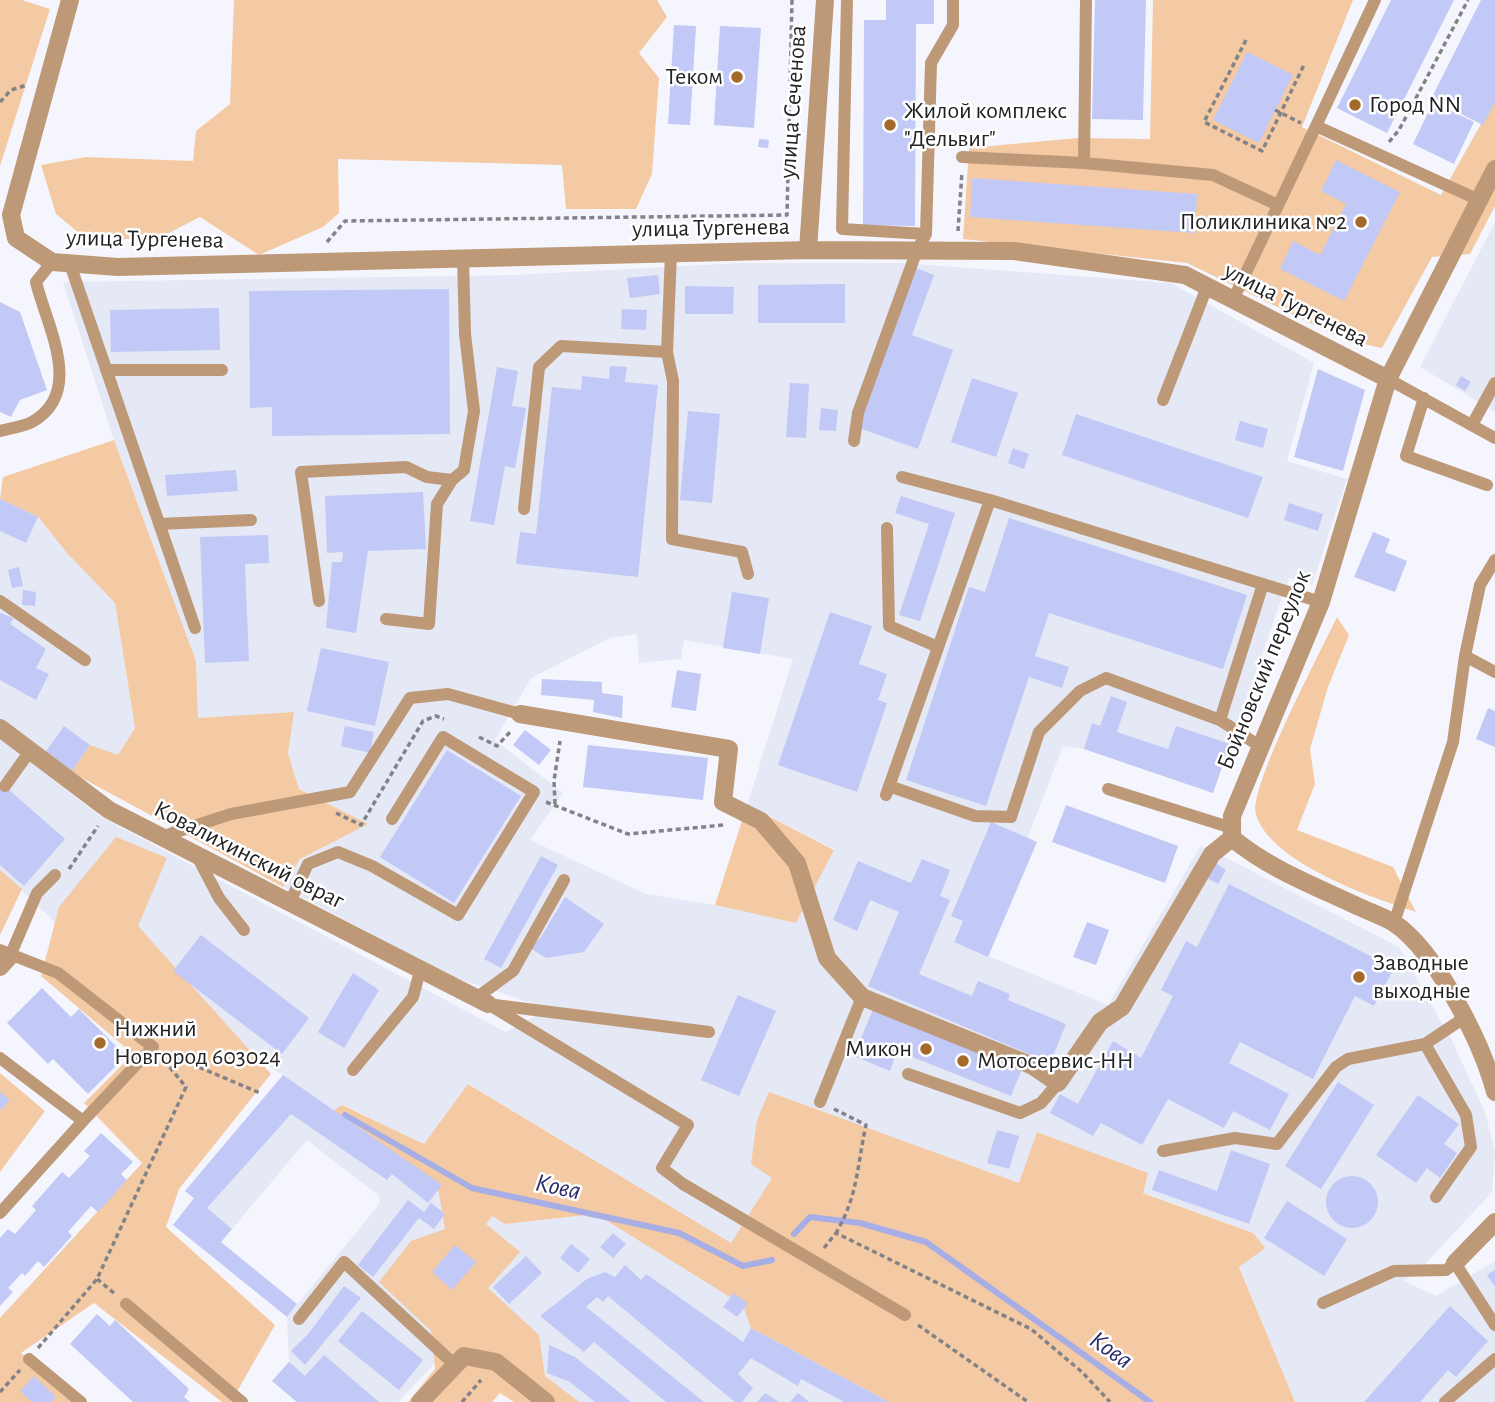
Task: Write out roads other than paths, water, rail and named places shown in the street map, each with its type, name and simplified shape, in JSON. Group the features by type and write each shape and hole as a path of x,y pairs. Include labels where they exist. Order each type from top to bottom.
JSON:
{"street":[{"name":"улица Тургенева","path":"70,0 11,215 16,238 61,263 118,267 808,250 921,242 957,250 1014,251 1185,275 1388,379"},
{"name":"улица Сеченова","path":"808,250 825,0"},
{"name":"Бойновский переулок","path":"1232,833 1232,816 1321,602 1388,379 1495,169"},
{"path":"520,714 729,749 723,802 761,821 797,863 827,958 862,997 1033,1066 1058,1083 1100,1022 1122,1007 1212,854 1232,833 1257,858 1394,923 1419,946 1464,1018 1489,1068 1495,1092"},
{"name":"Ковалихинский овраг","path":"0,728 109,810 482,1001"},
{"path":"1455,1263 1495,1222"},
{"path":"420,1402 459,1361 496,1362 546,1402"}],"lane":[{"path":"847,0 842,229 921,242"},
{"path":"854,441 858,413 921,242 931,63 953,25 953,0"},
{"path":"1084,163 1086,0"},
{"path":"1233,300 1375,0"},
{"path":"1315,128 1479,200"},
{"path":"962,157 1084,163 1213,175 1278,205"},
{"path":"671,253 667,352 673,381 671,539 741,552 748,574"},
{"path":"386,619 429,624 438,504 452,480 464,470 474,411 465,334 463,258"},
{"path":"0,431 32,422 55,402 62,379 36,282 61,263 106,370 195,628"},
{"path":"1163,400 1207,286"},
{"path":"524,509 540,367 561,346 667,352"},
{"path":"106,370 222,370"},
{"path":"1388,379 1495,438"},
{"path":"1472,425 1495,383"},
{"path":"1424,398 1406,456 1487,485"},
{"path":"319,601 301,472 406,467 426,477 452,480"},
{"path":"902,477 990,500 1321,602"},
{"path":"990,500 888,791 975,816 1011,817 1039,732 1080,691 1107,678 1220,720 1261,747"},
{"path":"159,524 251,520"},
{"path":"887,528 890,626 938,647"},
{"path":"1394,923 1453,742 1465,656 1480,585 1495,560"},
{"path":"1220,720 1262,584"},
{"path":"0,601 85,660"},
{"path":"1465,656 1495,671"},
{"path":"161,837 231,814 350,792 410,698 448,694 520,714"},
{"path":"289,904 308,864 338,852 372,866 458,915 534,792 443,737 392,819"},
{"path":"5,786 30,751"},
{"path":"1108,789 1232,833"},
{"path":"197,856 219,898 244,930"},
{"path":"0,1213 153,1047 58,973 3,958 37,893 59,877"},
{"path":"482,1001 513,971 564,880"},
{"path":"354,1070 412,997 420,971"},
{"path":"820,1102 862,997"},
{"path":"482,1001 709,1032"},
{"path":"482,1001 688,1125 662,1168 683,1184 905,1315"},
{"path":"1163,1151 1235,1138 1277,1144 1335,1067 1348,1059 1424,1044 1464,1018"},
{"path":"1424,1044 1466,1115 1471,1147 1436,1197"},
{"path":"0,1058 83,1121"},
{"path":"908,1074 1020,1113 1041,1103 1058,1083"},
{"path":"299,1319 344,1262 459,1361"},
{"path":"1323,1303 1394,1270 1446,1270 1455,1263 1495,1325"},
{"path":"126,1304 242,1402"},
{"path":"29,1359 81,1402"},
{"path":"1445,1402 1495,1359"}],"waterway":[{"name":"Кова","path":"345,1115 472,1188 679,1233 743,1266 772,1260"},
{"name":"Кова","path":"794,1234 810,1217 860,1223 926,1242 1150,1402"}],"place":[{"name":"Теком","path":"737,77"},
{"name":"Город NN","path":"1355,105"},
{"name":"Жилой комплекс \"Дельвиг\"","path":"890,125"},
{"name":"Поликлиника №2","path":"1361,222"},
{"name":"Заводные выходные","path":"1359,977"},
{"name":"Нижний Новгород 603024","path":"100,1043"},
{"name":"Микон","path":"926,1049"},
{"name":"Мотосервис-НН","path":"963,1061"}]}
